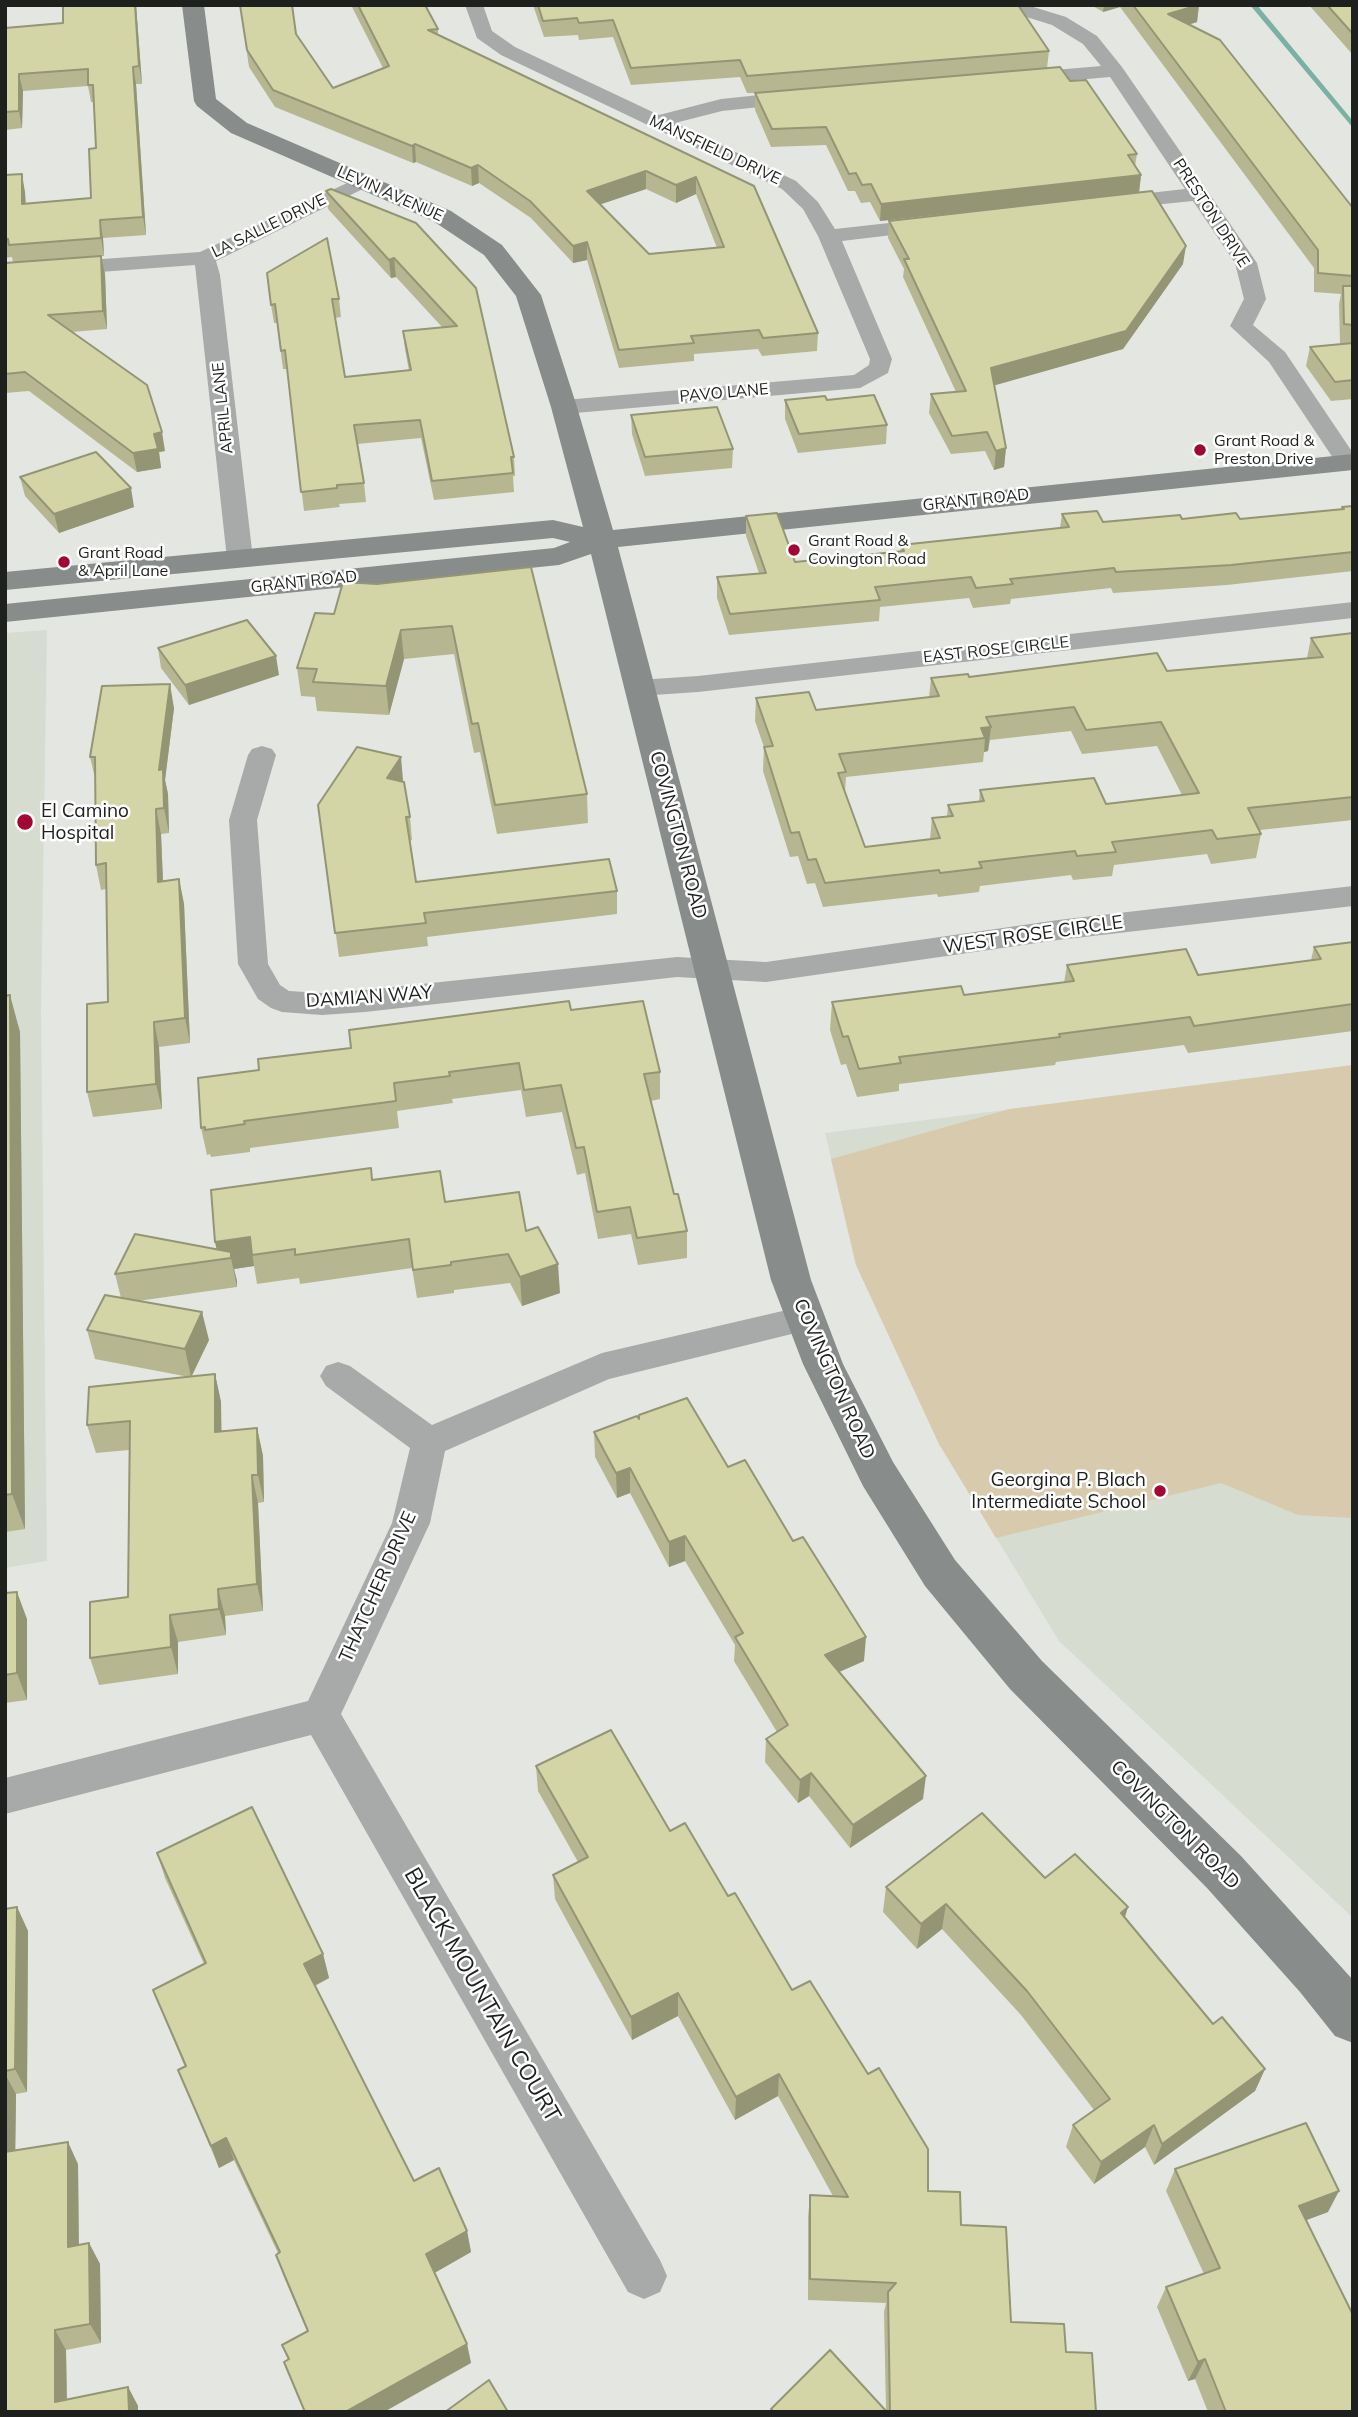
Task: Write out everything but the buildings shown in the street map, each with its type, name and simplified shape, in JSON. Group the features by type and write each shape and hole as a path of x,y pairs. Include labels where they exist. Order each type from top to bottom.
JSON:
{"street":[{"name":"LEVIN AVENUE","path":"192,5 205,101 239,128 442,216 493,250 528,295 564,407 600,540"},
{"name":"MANSFIELD DRIVE","path":"474,5 484,34 508,51 789,185 810,206 829,236 881,359 880,368"},
{"name":"PRESTON DRIVE","path":"1007,5 1059,21 1090,40 1115,71 1246,262 1255,299 1241,326 1277,356 1350,462"},
{"path":"994,81 1115,71"},
{"path":"656,122 721,105 819,95"},
{"name":"LA SALLE DRIVE","path":"5,273 204,258 362,182"},
{"path":"1098,205 1201,194"},
{"path":"829,236 956,221"},
{"name":"APRIL LANE","path":"204,258 209,275 240,559"},
{"name":"PAVO LANE","path":"564,407 860,381 880,368"},
{"name":"GRANT ROAD","path":"5,613 559,556 600,540 1350,462"},
{"name":"GRANT ROAD","path":"5,581 553,529 600,540"},
{"name":"COVINGTON ROAD","path":"600,540 713,970 778,1233 804,1319 878,1474 940,1573 1026,1675 1224,1872 1318,1975 1353,2019"},
{"name":"EAST ROSE CIRCLE","path":"639,688 1353,610"},
{"name":"DAMIAN WAY","path":"262,755 243,820 253,964 269,992 282,1001 322,1004 365,1001 677,967 713,970"},
{"name":"WEST ROSE CIRCLE","path":"713,970 766,972 1058,930 1353,896"},
{"path":"338,1376 429,1442 601,1367 804,1319"},
{"name":"THATCHER DRIVE","path":"321,1715 411,1523 429,1442"},
{"path":"5,1796 321,1715"},
{"name":"BLACK MOUNTAIN COURT","path":"321,1715 644,2276"}],"shaded area":[{"path":"47,630 41,1012 47,1561 5,1568 5,633"},
{"name":"Georgina P. Blach Intermediate School","path":"1353,1065 1353,1918 1059,1641 939,1444 856,1265 825,1133"},
{"name":"Georgina P. Blach Intermediate School","path":"1353,1065 1353,1518 1298,1515 1221,1483 996,1538 939,1444 856,1265 831,1159 1010,1109"}],"waterway":[{"path":"1253,5 1353,126"}],"place":[{"name":"Grant Road & Preston Drive","path":"1200,450"},
{"name":"Grant Road & Covington Road","path":"794,550"},
{"name":"Grant Road & April Lane","path":"64,562"},
{"name":"El Camino Hospital","path":"25,822"},
{"name":"Georgina P. Blach Intermediate School","path":"1160,1491"}]}
